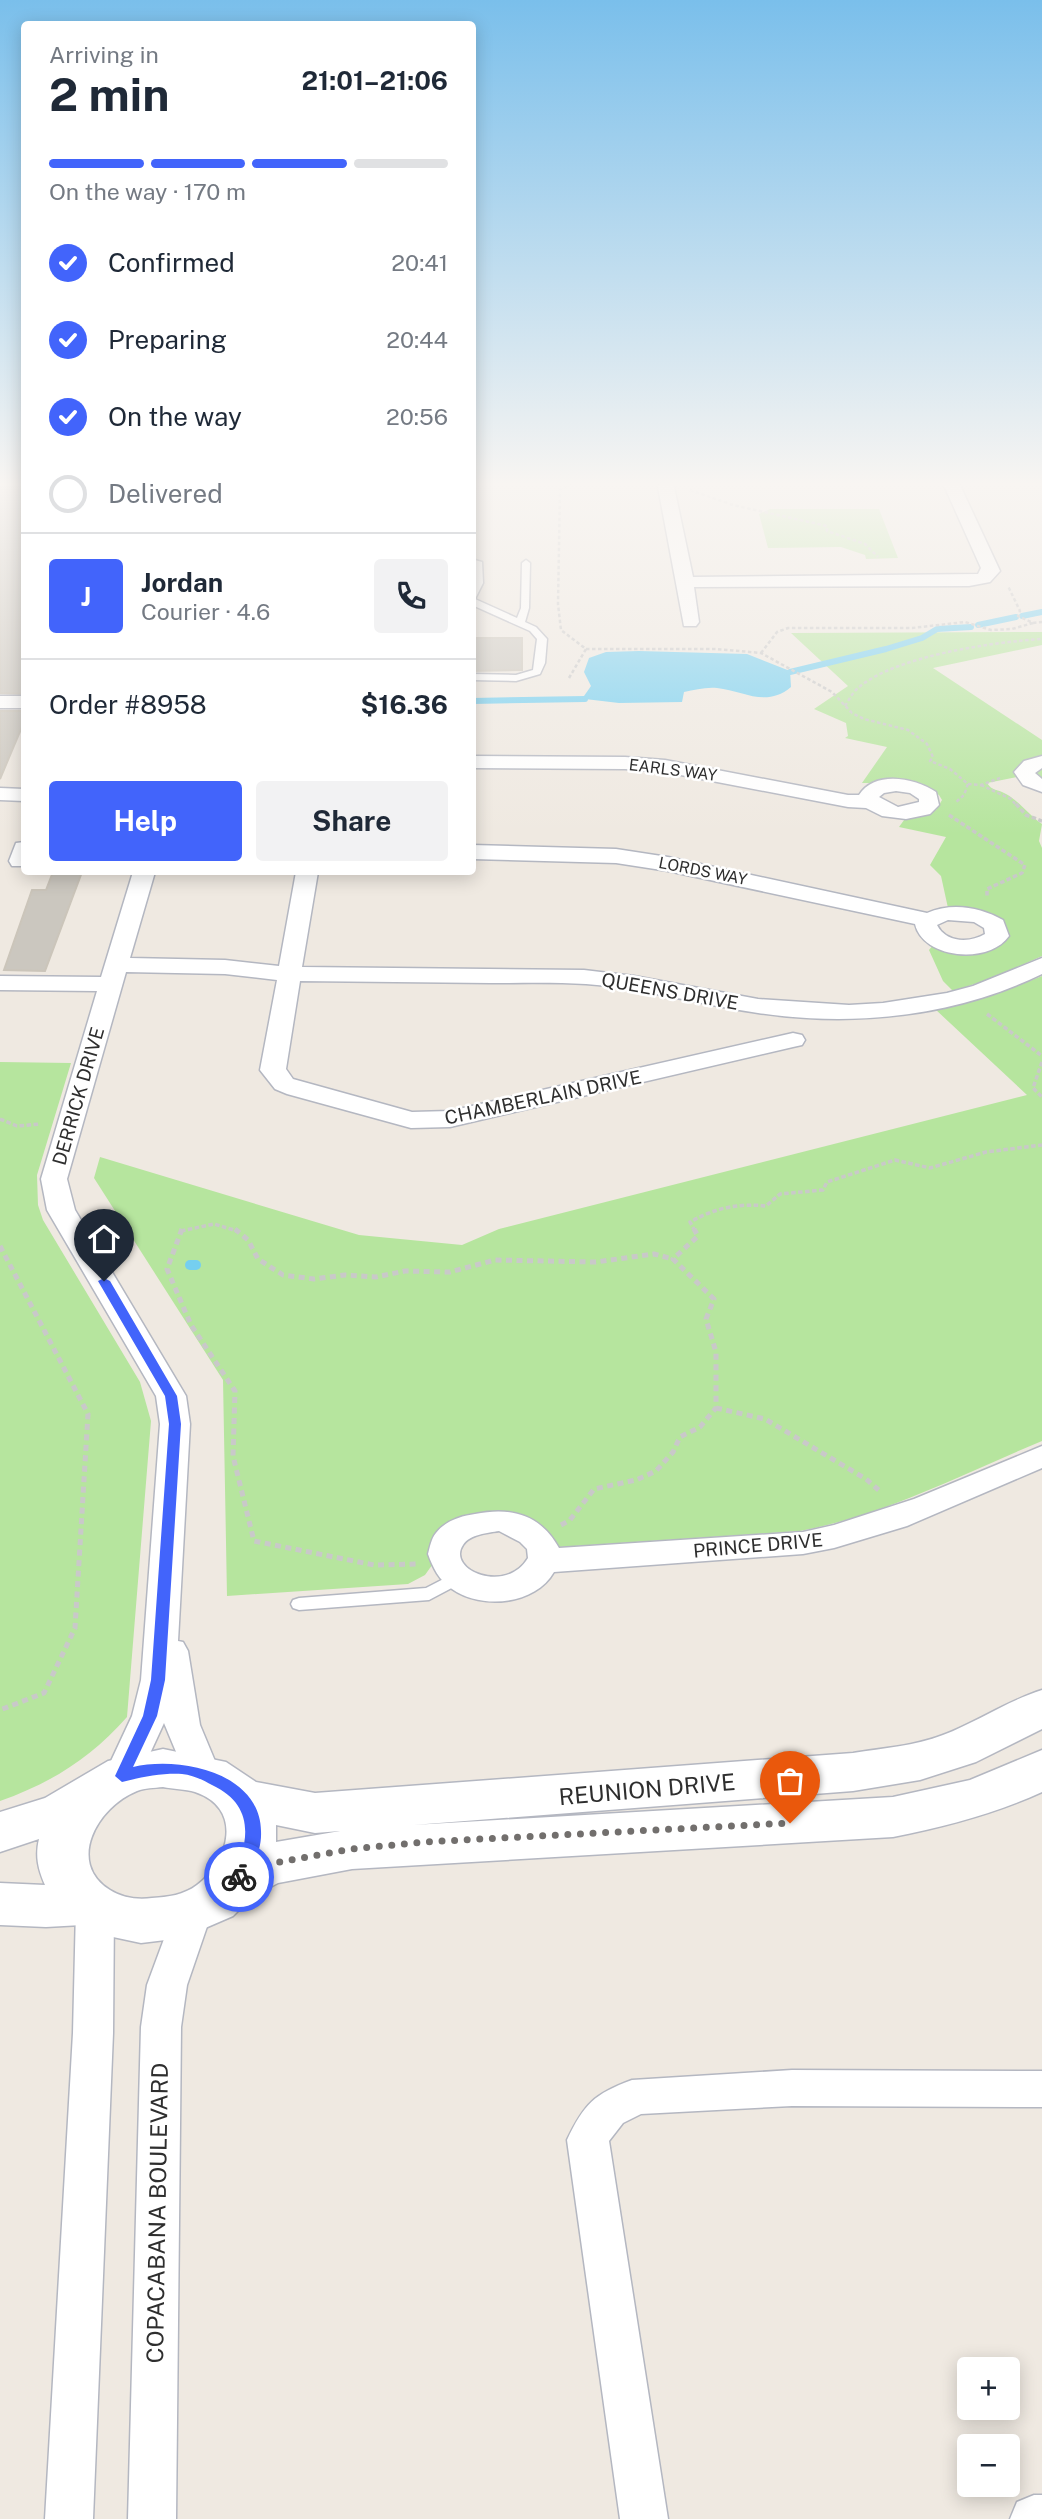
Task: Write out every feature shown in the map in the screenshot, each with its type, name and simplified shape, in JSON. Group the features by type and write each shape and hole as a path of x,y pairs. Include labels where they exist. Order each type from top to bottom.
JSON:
{"street":[{"path":"687,599 690,622"},
{"path":"0,702 21,702"},
{"name":"EARLS WAY","path":"476,762 625,763 665,766 848,801 870,802"},
{"path":"1034,782 1027,768 1042,762"},
{"path":"0,794 21,795"},
{"name":"LORDS WAY","path":"476,852 616,856 668,863 929,920"},
{"name":"DERRICK DRIVE","path":"111,1784 145,1728 153,1704 175,1424 171,1396 61,1210 54,1179 143,875"},
{"name":"CHAMBERLAIN DRIVE","path":"306,875 272,1070 278,1078 296,1089 411,1121 450,1119 793,1040"},
{"name":"QUEENS DRIVE","path":"0,983 113,976 222,983 290,974 584,977 621,980 784,1009 832,1012 876,1011 936,1002 1007,982 1042,965"},
{"name":"PRINCE DRIVE","path":"540,1549 803,1543 860,1531 1042,1456"},
{"path":"499,1520 519,1524 540,1549 537,1572 525,1582 510,1588 492,1590 473,1587 451,1571 443,1553 448,1540 460,1529 478,1521 499,1520"},
{"name":"DERRICK DRIVE","path":"164,1589 182,1725 222,1786"},
{"name":"REUNION DRIVE","path":"222,1786 315,1812 853,1772 920,1761 958,1749 1042,1708"},
{"path":"0,1832 62,1812 111,1784 163,1768 183,1769 222,1786 252,1821 254,1832 250,1857 237,1880 218,1898 193,1912 168,1919 142,1921 117,1918 91,1906 72,1888 63,1872 60,1854 63,1836 71,1819 83,1803 111,1784"},
{"name":"REUNION DRIVE","path":"237,1880 268,1864 352,1849 893,1817 969,1802 995,1793 1042,1769"},
{"path":"0,1904 91,1906"},
{"path":"69,2519 93,2033 91,1906"},
{"name":"COPACABANA BOULEVARD","path":"152,2519 161,2027 167,1985 193,1912"},
{"path":"645,2519 587,2140 594,2123 607,2110 626,2098 641,2096 792,2088 1042,2088"},
{"path":"1034,2519 1042,2519"}],"lane":[{"path":"520,623 525,599"},
{"path":"476,601 533,629 542,639 537,672 516,678 476,677"},
{"path":"299,1604 429,1594 451,1571"}],"path":[{"path":"558,599 561,630 586,649 716,649 761,653 803,674"},
{"path":"1014,599 1020,611 1018,616 1032,623"},
{"path":"761,653 777,632 788,628 912,628 965,622 990,630 1012,629 1042,622"},
{"path":"845,706 858,688 896,668 1023,639 1042,639"},
{"path":"569,678 586,649"},
{"path":"981,785 1005,777 1034,782"},
{"path":"968,784 981,785 1002,793 1026,816 1042,821"},
{"path":"961,995 1042,1056"},
{"path":"1042,1062 1032,1088 1042,1097"},
{"path":"0,1119 16,1125 71,1121"},
{"path":"673,1259 698,1236 690,1222 710,1209 744,1203 766,1206 780,1194 823,1190 827,1182 895,1160 930,1168 986,1152 1042,1145"},
{"path":"451,1571 374,1565 254,1541 233,1456 235,1391 191,1325 167,1269 182,1229 215,1224 234,1228 248,1240 258,1259 283,1275 314,1279 345,1275 376,1277 405,1271 450,1272 495,1260 596,1262 654,1254 673,1259 713,1299 706,1319 716,1352 716,1408 701,1427 680,1437 671,1458 646,1479 594,1489 570,1520 540,1549"},
{"path":"0,1246 88,1414 75,1628 44,1693 0,1710"},
{"path":"716,1408 765,1419 866,1479 906,1514"}],"green space":[{"path":"1042,632 1042,645 933,668 1042,740 1042,790 1017,777 987,783 993,789 1011,797 1042,824 1039,841 1042,848 1042,956 996,977 953,991 943,981 929,950 934,944 945,948 1005,934 948,908 941,876 930,865 946,837 899,827 907,816 936,810 942,800 939,795 915,783 862,783 887,747 845,738 848,736 846,723 814,709 848,686 791,633"},
{"path":"1042,976 1042,1441 893,1504 832,1524 800,1531 559,1547 542,1526 531,1520 507,1513 481,1514 467,1516 425,1575 408,1584 227,1596 223,1380 94,1178 100,1157 359,1235 462,1245 499,1229 1027,1095 935,1009 997,994"},
{"path":"0,1062 71,1063 37,1175 38,1205 43,1220 140,1382 151,1421 127,1717 99,1745 69,1768 0,1801"}],"water":[{"path":"606,652 747,654 790,671 791,687 782,693 764,697 713,688 700,689 684,692 682,702 619,703 585,699 584,696 591,686 584,672 589,658"}],"building":[{"path":"0,599 21,599 21,694 0,693"},
{"path":"476,638 522,638 522,670 476,671"},
{"path":"0,711 21,711 21,729 0,779"},
{"path":"52,875 81,875 45,971 4,970 32,890 46,890"}],"waterway":[{"path":"1022,616 1042,612"},
{"path":"978,625 1016,617"},
{"path":"790,672 886,649 922,638 937,629 971,627"},
{"path":"476,701 585,699"},
{"path":"190,1265 196,1265"}],"way so far":[{"path":"239,1877 237,1880 268,1864 352,1849 424,1842 790,1823"}],"route":[{"path":"104,1281 171,1396 175,1424 158,1680 150,1716 122,1776 163,1768 183,1769 202,1773 224,1784 242,1799 254,1832 250,1857 239,1877"}]}
